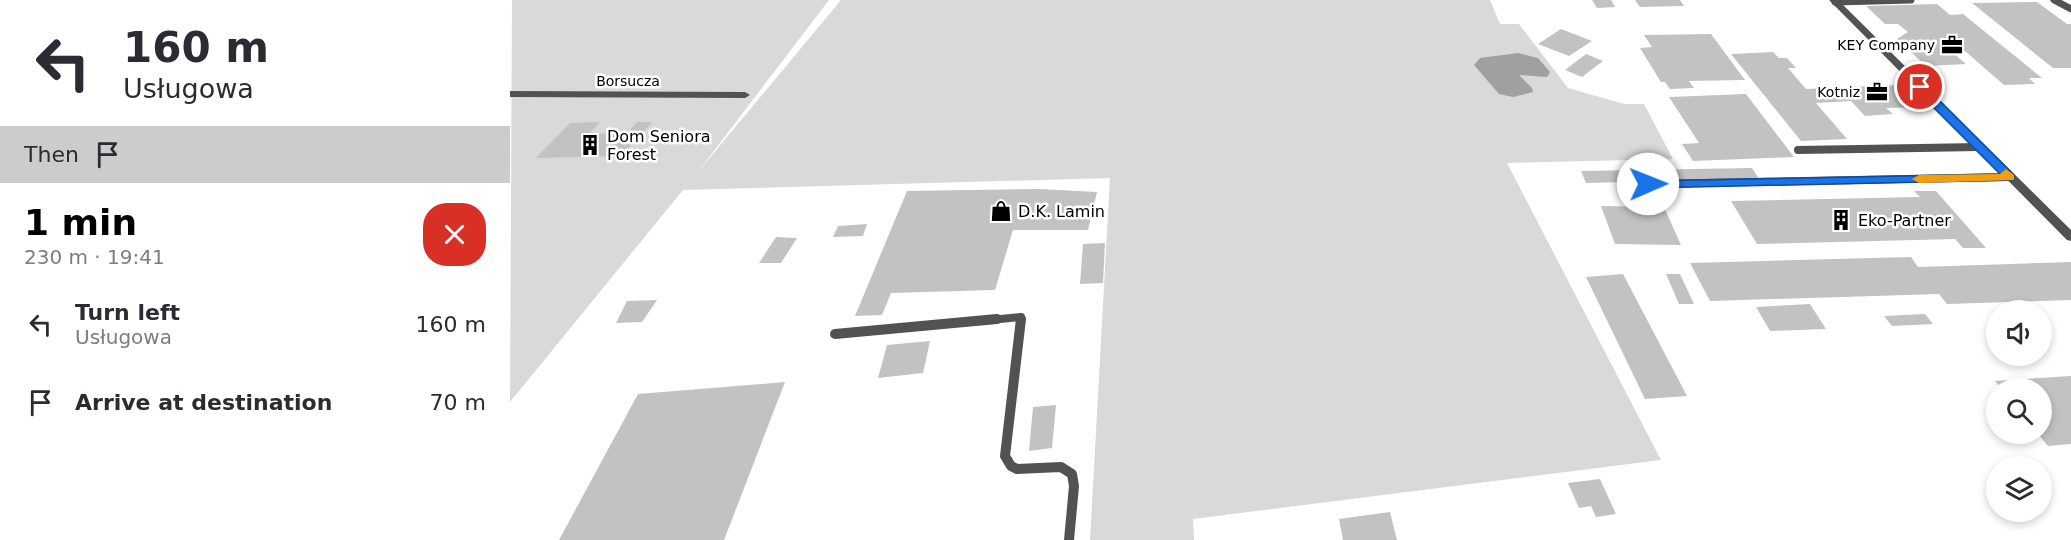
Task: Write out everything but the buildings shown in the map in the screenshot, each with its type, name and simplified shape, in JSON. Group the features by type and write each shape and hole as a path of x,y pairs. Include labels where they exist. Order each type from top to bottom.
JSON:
{"street":[{"path":"1834,1 2071,237"},
{"name":"Borsucza","path":"510,94 745,94"}],"lane":[{"path":"1834,1 1911,0"},
{"path":"2054,0 2071,9"},
{"path":"1798,150 1979,147"},
{"path":"1648,184 2010,177"},
{"path":"835,334 1021,317 1005,456 1011,466 1017,468 1061,467 1072,474 1074,486 1069,540"}],"shaded area":[{"path":"512,0 829,0 697,173 841,0 1490,0 1500,24 1519,24 1568,88 1624,104 1644,104 1673,159 1507,163 1661,460 1193,519 1194,540 1090,540 1110,178 683,190 510,402"},
{"path":"1518,53 1538,58 1550,72 1547,77 1519,75 1533,92 1513,97 1499,94 1474,65 1480,58"}],"slow traffic":[{"path":"1919,179 2010,177 2006,173"}],"place":[{"name":"KEY Company","path":"1952,45"},
{"name":"Kotniz","path":"1877,92"},
{"name":"Dom Seniora Forest","path":"590,145"},
{"name":"D.K. Lamin","path":"1001,211"},
{"name":"Eko-Partner","path":"1841,220"}],"route":[{"path":"1648,184 2010,177 1920,87"}]}
